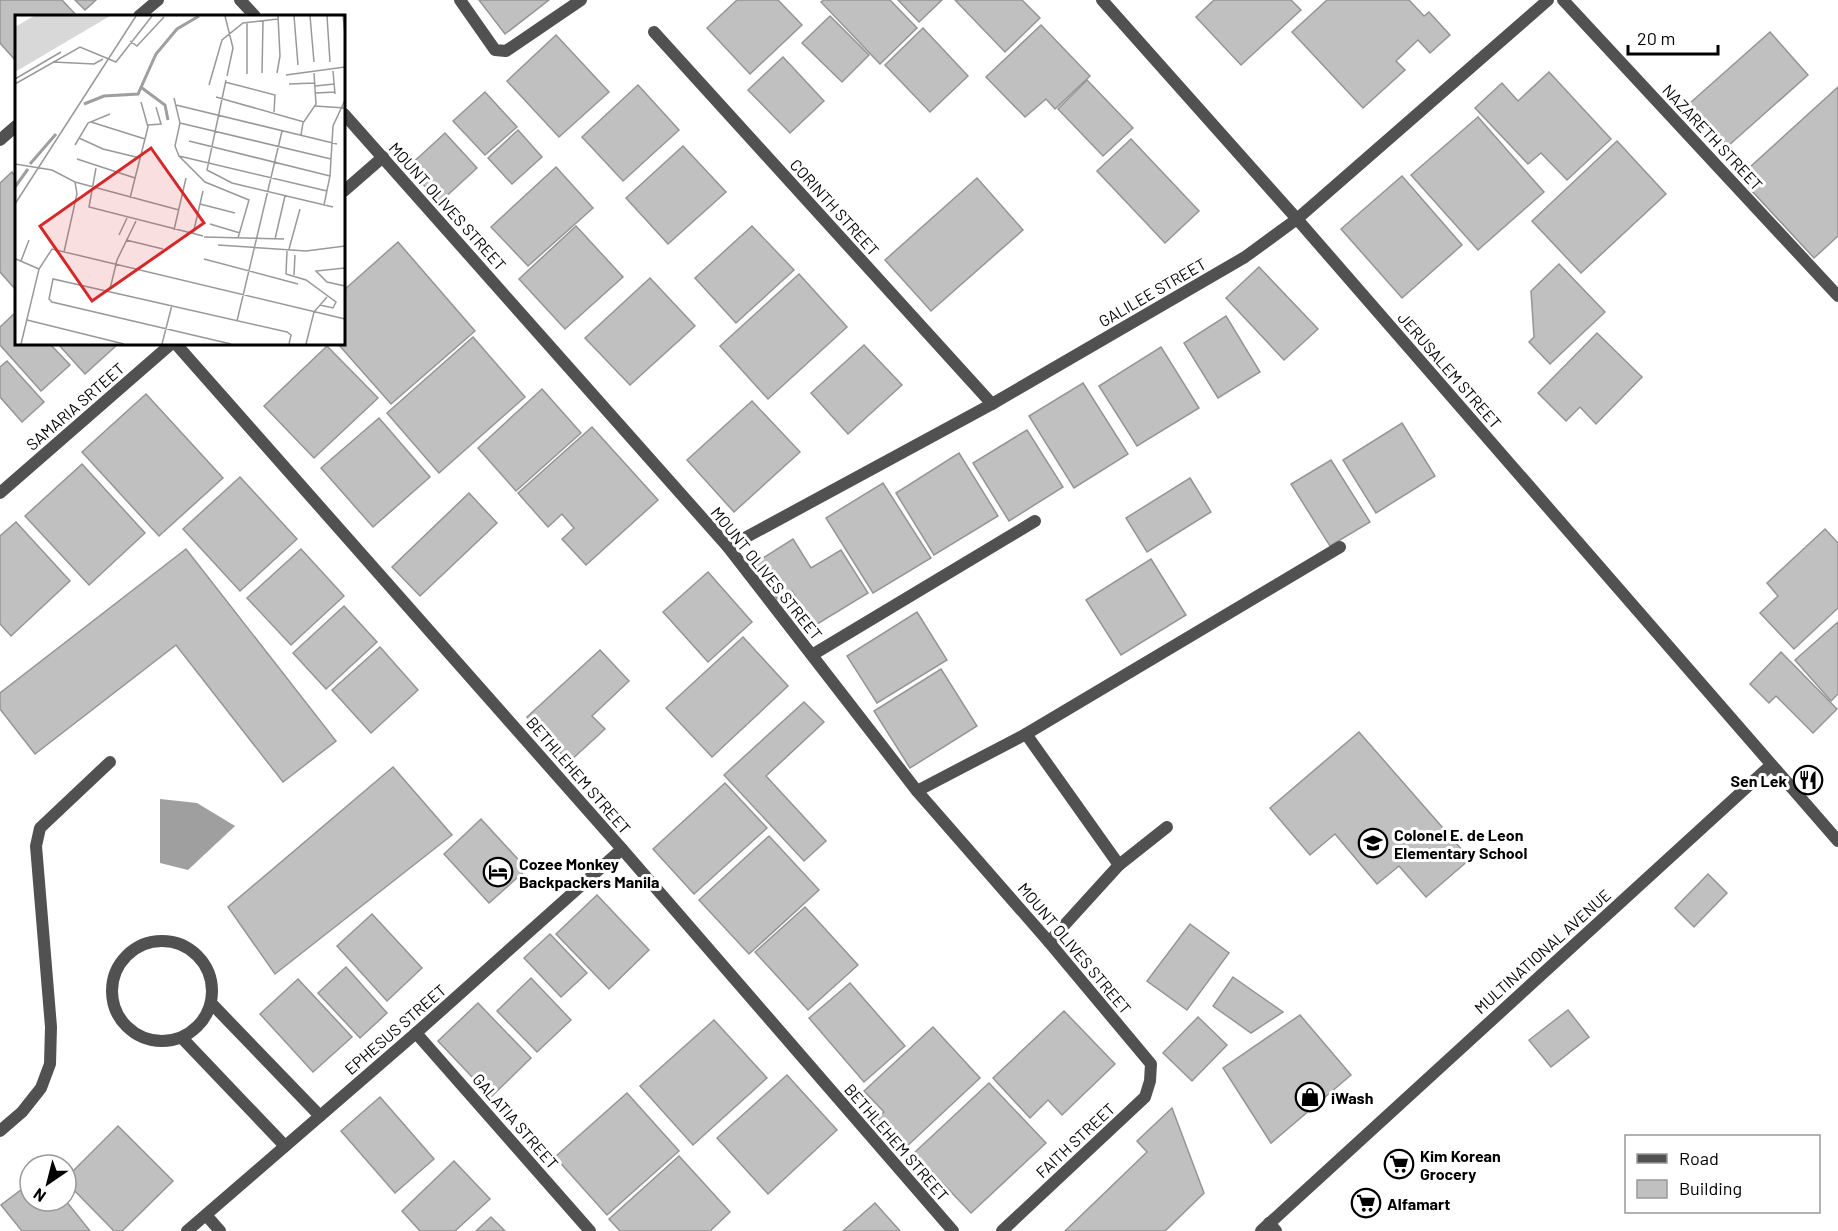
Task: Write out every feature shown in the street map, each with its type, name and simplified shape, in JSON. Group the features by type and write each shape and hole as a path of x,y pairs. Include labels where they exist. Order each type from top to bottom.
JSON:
{"street":[{"path":"140,15 158,0"},
{"path":"240,0 254,15"},
{"path":"460,0 495,50 501,52 506,51 581,0"},
{"name":"JERUSALEM STREET","path":"1101,0 1297,219 1770,765"},
{"name":"GALILEE STREET","path":"728,547 992,404 1245,256 1297,219 1548,0"},
{"name":"NAZARETH STREET","path":"1563,0 1838,296"},
{"name":"CORINTH STREET","path":"654,32 992,404"},
{"name":"MOUNT OLIVES STREET","path":"345,115 728,547 917,791 1049,942 1151,1064"},
{"path":"0,140 15,127"},
{"path":"345,190 383,157"},
{"name":"SAMARIA SRTEET","path":"0,493 170,345"},
{"name":"BETHLEHEM STREET","path":"177,345 622,849 952,1231"},
{"path":"812,655 1035,521"},
{"path":"917,791 1026,734 1340,547"},
{"path":"1026,734 1119,865"},
{"path":"0,1131 22,1112 41,1088 50,1064 51,1027 36,846 40,828 110,762"},
{"path":"1770,765 1838,841"},
{"name":"MULTINATIONAL AVENUE","path":"1269,1228 1770,765"},
{"path":"1049,942 1119,865 1167,827"},
{"name":"EPHESUS STREET","path":"187,1231 416,1033 622,849"},
{"path":"157,941 173,942 188,948 200,958 208,972 212,987 211,1003 205,1017 195,1030 182,1038 151,1041 136,1035 124,1024 116,1011 112,996 113,980 119,966 129,953 142,945 157,941"},
{"path":"211,1003 320,1116"},
{"name":"GALATIA STREET","path":"416,1033 590,1231"},
{"path":"182,1038 285,1146"},
{"name":"FAITH STREET","path":"1002,1231 1145,1097 1150,1081 1151,1064"},
{"path":"206,1215 220,1231"}],"shaded area":[{"path":"160,799 197,803 235,826 188,870 160,863"}],"building":[{"path":"0,0 62,0 76,15 15,15 15,60 0,43"},
{"path":"75,0 96,0 85,10"},
{"path":"479,0 549,0 505,34"},
{"path":"737,0 778,0 802,25 750,74 707,28"},
{"path":"824,0 890,0 917,28 880,64 821,2"},
{"path":"898,0 942,0 919,22"},
{"path":"955,0 1022,0 1040,18 1005,52"},
{"path":"1214,0 1291,0 1301,10 1241,65 1196,17"},
{"path":"1327,0 1409,0 1424,16 1429,12 1450,35 1430,53 1418,40 1396,61 1405,70 1363,108 1292,32"},
{"path":"830,16 869,55 842,82 802,43"},
{"path":"1041,25 1090,76 1055,109 1046,99 1025,117 986,77"},
{"path":"923,28 968,76 930,112 885,65"},
{"path":"1770,32 1808,75 1728,146 1690,103"},
{"path":"556,35 609,92 559,137 507,81"},
{"path":"783,57 824,101 790,133 748,90"},
{"path":"1549,72 1611,139 1567,180 1541,153 1528,164 1475,108 1502,83 1518,101"},
{"path":"1087,80 1133,128 1103,156 1058,109"},
{"path":"638,85 679,130 623,181 582,137"},
{"path":"1838,87 1838,236 1814,258 1739,177"},
{"path":"485,92 517,127 485,155 453,121"},
{"path":"1478,117 1544,192 1478,250 1411,175"},
{"path":"518,130 542,157 512,184 488,158"},
{"path":"445,133 477,168 440,202 407,168"},
{"path":"1131,139 1199,211 1165,243 1097,171"},
{"path":"1617,141 1666,194 1581,273 1532,221"},
{"path":"683,146 726,192 668,244 626,198"},
{"path":"556,167 593,208 528,266 491,227"},
{"path":"12,172 15,176 15,289 0,272 0,183"},
{"path":"1402,176 1462,245 1402,298 1341,229"},
{"path":"977,178 1023,230 931,311 885,260"},
{"path":"576,226 623,277 565,329 519,279"},
{"path":"752,226 794,270 736,323 695,278"},
{"path":"398,242 475,331 391,404 339,345 345,345 345,289"},
{"path":"1559,264 1605,312 1550,364 1529,342 1534,337 1531,291"},
{"path":"1259,267 1318,329 1284,360 1226,298"},
{"path":"799,274 847,327 768,399 720,346"},
{"path":"650,278 695,326 630,385 585,338"},
{"path":"15,313 15,345 51,345 70,365 41,391 0,345 0,327"},
{"path":"1226,316 1260,372 1218,398 1184,343"},
{"path":"1597,333 1642,377 1596,424 1580,407 1566,421 1538,393"},
{"path":"473,337 525,397 439,473 387,413"},
{"path":"59,345 117,345 85,374"},
{"path":"864,345 902,385 848,434 811,393"},
{"path":"327,346 378,398 314,458 264,406"},
{"path":"1161,347 1199,408 1137,446 1099,386"},
{"path":"7,361 44,402 22,422 0,397 0,367"},
{"path":"1083,383 1128,454 1074,488 1029,416"},
{"path":"542,389 581,433 516,491 478,448"},
{"path":"146,394 223,478 159,536 82,452"},
{"path":"752,401 800,452 734,512 687,460"},
{"path":"379,418 430,477 373,527 321,468"},
{"path":"1402,423 1435,476 1376,513 1343,460"},
{"path":"592,427 658,500 586,565 562,539 574,528 562,514 548,527 518,493"},
{"path":"1027,430 1063,487 1009,521 973,463"},
{"path":"959,453 998,516 934,555 896,493"},
{"path":"1331,460 1370,522 1330,546 1291,484"},
{"path":"82,464 145,533 89,585 25,516"},
{"path":"240,477 297,539 240,591 183,529"},
{"path":"1190,478 1211,512 1147,552 1126,518"},
{"path":"883,483 931,558 873,593 826,518"},
{"path":"469,493 497,523 420,596 392,567"},
{"path":"16,522 70,581 11,636 0,624 0,536"},
{"path":"1825,529 1838,543 1838,608 1794,649 1760,613 1778,596 1767,583"},
{"path":"793,539 811,568 841,550 868,593 814,626 792,591 777,599 755,563"},
{"path":"186,549 336,741 283,782 176,645 35,754 0,709 0,693"},
{"path":"301,549 344,596 291,645 247,598"},
{"path":"1151,559 1186,615 1121,655 1086,600"},
{"path":"708,572 752,622 708,662 663,612"},
{"path":"344,606 377,642 326,689 293,653"},
{"path":"917,612 947,660 877,703 847,656"},
{"path":"1838,622 1838,694 1831,701 1795,660"},
{"path":"743,637 788,686 712,757 666,708"},
{"path":"380,647 418,690 371,733 332,690"},
{"path":"600,650 629,681 592,716 605,729 569,762 527,717"},
{"path":"1781,652 1837,709 1813,733 1776,696 1769,703 1750,684"},
{"path":"941,669 977,726 910,768 874,711"},
{"path":"804,702 824,722 766,776 826,841 804,861 724,775"},
{"path":"1359,732 1470,859 1426,897 1399,866 1377,884 1335,834 1310,855 1270,808"},
{"path":"393,767 452,835 275,974 228,907"},
{"path":"725,783 767,828 694,894 653,849"},
{"path":"481,819 527,869 489,903 444,854"},
{"path":"769,836 819,890 749,954 699,900"},
{"path":"1708,874 1727,893 1694,927 1675,908"},
{"path":"597,895 649,950 609,989 556,934"},
{"path":"805,907 858,965 808,1010 755,952"},
{"path":"372,914 422,968 387,1001 337,946"},
{"path":"1190,924 1229,953 1187,1010 1147,981"},
{"path":"550,934 587,973 561,997 524,958"},
{"path":"346,967 387,1013 360,1038 318,993"},
{"path":"1233,977 1283,1012 1251,1033 1213,1006"},
{"path":"531,978 571,1020 537,1052 497,1011"},
{"path":"298,979 352,1037 313,1072 260,1014"},
{"path":"850,983 905,1046 864,1082 809,1018"},
{"path":"478,1003 531,1058 491,1097 438,1041"},
{"path":"1568,1010 1589,1037 1551,1067 1529,1040"},
{"path":"1064,1011 1115,1064 1062,1115 1048,1100 1030,1118 993,1078"},
{"path":"1300,1015 1351,1075 1271,1143 1223,1068"},
{"path":"1198,1017 1227,1045 1192,1081 1163,1053"},
{"path":"714,1020 767,1078 693,1145 640,1086"},
{"path":"933,1027 980,1078 905,1148 878,1118 884,1112 864,1091"},
{"path":"787,1075 837,1130 768,1194 717,1138"},
{"path":"989,1083 1046,1143 971,1213 914,1153"},
{"path":"627,1093 679,1151 607,1215 555,1157"},
{"path":"380,1097 434,1159 395,1193 341,1131"},
{"path":"1172,1108 1204,1193 1165,1231 1065,1231 1147,1152 1137,1141"},
{"path":"118,1126 173,1181 122,1231 114,1231 78,1194 78,1166"},
{"path":"679,1156 730,1212 710,1231 620,1231 609,1219"},
{"path":"454,1161 490,1199 455,1231 420,1231 402,1211"},
{"path":"18,1192 18,1213 76,1213 90,1231 22,1231 1,1205"},
{"path":"875,1203 900,1231 843,1231"},
{"path":"491,1217 505,1231 476,1231"}],"place":[{"name":"Sen Lek","path":"1808,780"},
{"name":"Colonel E. de Leon Elementary School","path":"1373,843"},
{"name":"Cozee Monkey Backpackers Manila","path":"498,872"},
{"name":"iWash","path":"1310,1097"},
{"name":"Kim Korean Grocery","path":"1399,1164"},
{"name":"Alfamart","path":"1366,1203"}]}
